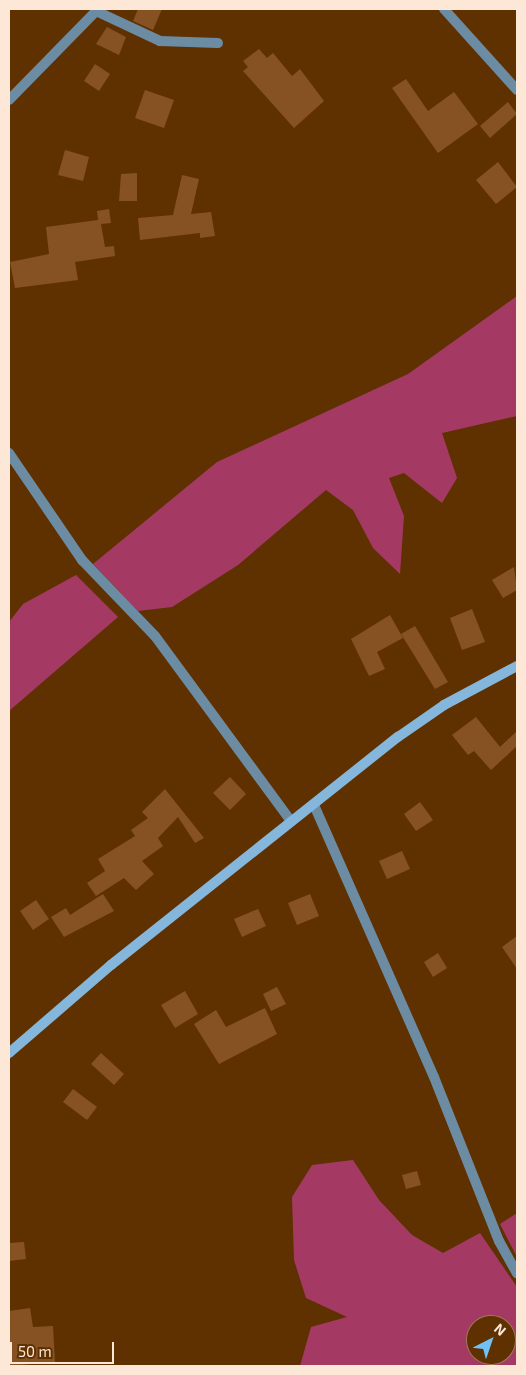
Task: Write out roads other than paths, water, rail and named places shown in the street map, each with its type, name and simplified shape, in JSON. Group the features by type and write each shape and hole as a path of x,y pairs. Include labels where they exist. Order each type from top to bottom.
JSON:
{"street":[{"path":"444,9 517,90"},
{"path":"9,100 97,10 160,41 218,43"},
{"path":"9,452 82,560 155,636 291,821"},
{"path":"9,1053 291,821 444,705 517,666"},
{"path":"314,805 434,1077 499,1241 517,1273"}]}
